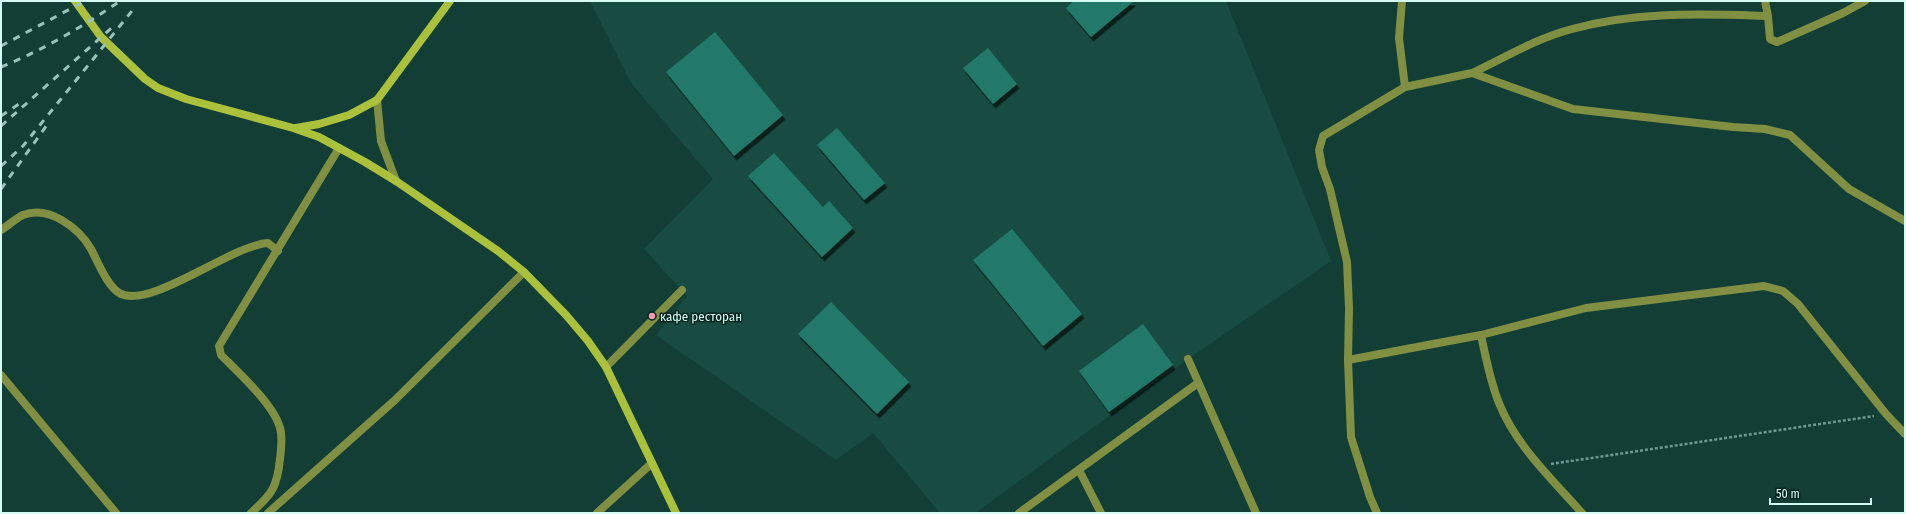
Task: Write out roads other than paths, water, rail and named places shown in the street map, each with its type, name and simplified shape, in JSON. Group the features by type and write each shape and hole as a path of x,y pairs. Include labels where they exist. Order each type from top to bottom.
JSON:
{"main road":[{"path":"75,1 101,38 145,79 158,88 186,99 293,128 339,148 396,181 498,251 524,272 566,314 588,341 606,367 676,513"},
{"path":"293,128 319,124 349,115 377,100 450,1"}],"street":[{"path":"1402,1 1399,38 1405,87"},
{"path":"1765,1 1770,39 1777,42 1843,13 1865,1"},
{"path":"1377,513 1370,497 1351,437 1348,360 1349,308 1347,262 1334,204 1322,167 1319,150 1323,136 1405,87 1472,73 1549,37 1571,29 1645,15 1688,14 1768,16"},
{"path":"1472,73 1573,108 1733,128 1765,129 1790,135 1849,189 1905,221"},
{"path":"377,100 381,141 396,181"},
{"path":"251,513 270,496 278,477 281,430 272,410 221,355 219,346 278,251 339,148"},
{"path":"1,230 23,215 38,212 63,221 79,232 91,248 108,280 120,294 129,296 144,295 200,272 252,246 268,243 278,251"},
{"path":"268,513 395,400 524,272"},
{"path":"1348,360 1481,335 1586,308 1764,286 1783,291 1798,304 1886,414 1905,434"},
{"path":"606,367 682,290"},
{"path":"1481,335 1490,378 1499,404 1518,439 1582,513"},
{"path":"1188,359 1256,513"},
{"path":"1,375 116,513"},
{"path":"1019,513 1198,383"},
{"path":"596,513 652,463"},
{"path":"1079,470 1101,513"}],"railway":[{"path":"1,46 85,1"},
{"path":"1,67 62,37 120,1"},
{"path":"1,166 23,146 136,6"},
{"path":"1,126 116,24"},
{"path":"1,116 22,102"},
{"path":"1,189 47,125"}],"place":[{"name":"кафе ресторан","path":"652,316"}]}
